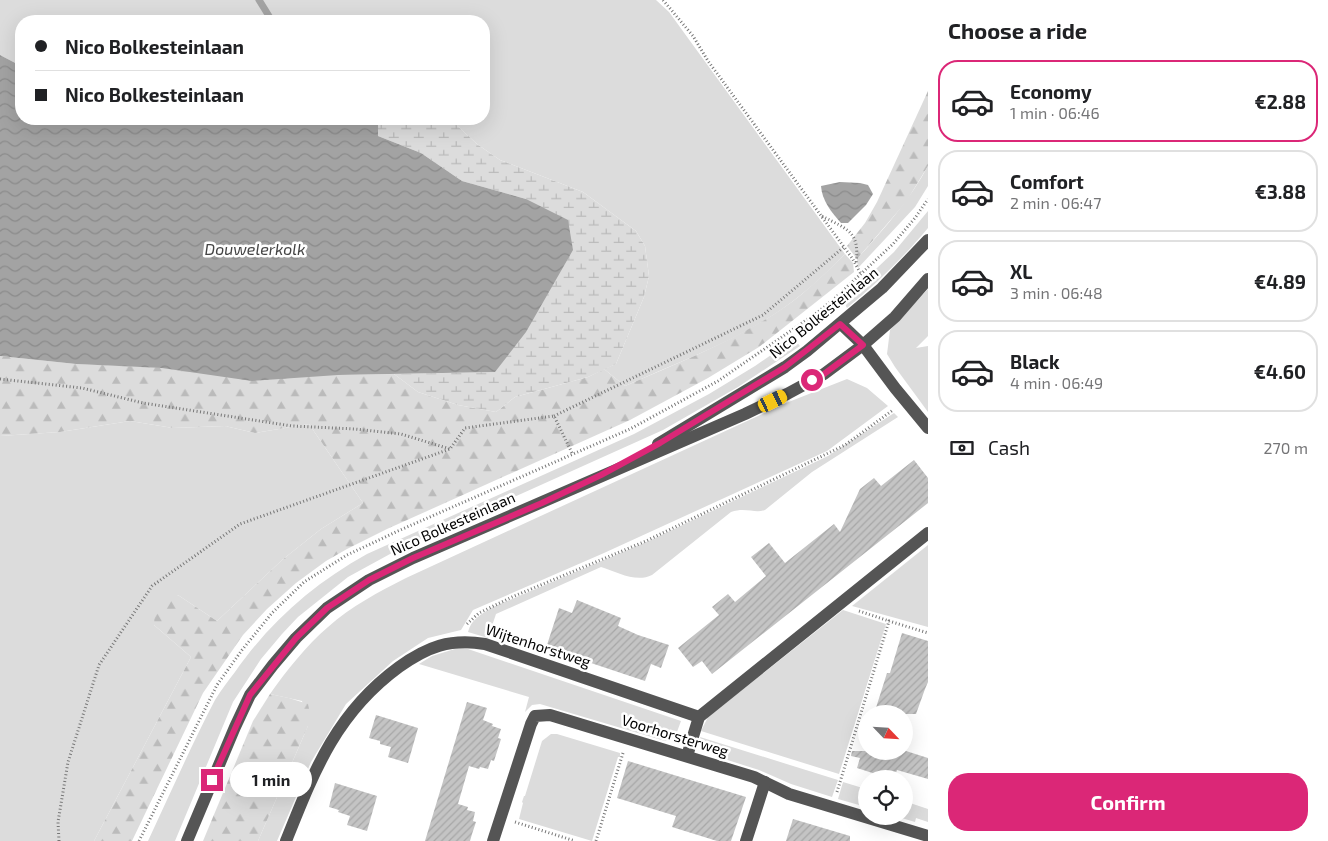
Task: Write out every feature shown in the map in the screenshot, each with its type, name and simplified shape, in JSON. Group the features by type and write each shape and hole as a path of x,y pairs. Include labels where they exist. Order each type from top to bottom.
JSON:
{"street":[{"name":"Nico Bolkesteinlaan","path":"601,475 660,443 785,367 882,288 928,240"},
{"name":"Nico Bolkesteinlaan","path":"187,841 250,695 296,638 327,608 369,580 413,558 745,414 824,374 863,345 895,317 928,279"},
{"path":"840,324 863,345 928,428"},
{"path":"688,756 699,717 928,533"},
{"name":"Wijtenhorstweg","path":"286,841 322,758 333,737 358,703 383,679 414,656 429,648 460,641 485,644 699,717"},
{"name":"Voorhorsterweg","path":"493,841 531,724 535,716 550,715 688,756 765,782 789,794 928,836"},
{"path":"746,841 765,782"}],"path":[{"path":"663,0 692,36 708,61 822,216 861,274"},
{"name":"Nico Bolkesteinlaan","path":"835,298 893,244 916,218 928,199"},
{"path":"822,216 847,229 853,235 857,247 855,264"},
{"path":"59,841 58,822 68,762 99,665 152,586 240,524 450,449 465,428 554,416 763,315 844,247"},
{"path":"0,379 82,388 143,404 292,426 355,429 401,434 450,449"},
{"path":"460,641 466,625 478,613 646,541 845,445 894,409"},
{"path":"554,416 572,453"},
{"path":"842,601 848,608 928,633"},
{"path":"832,807 889,621"},
{"path":"596,841 628,738"},
{"path":"500,817 576,841"}],"green space":[{"path":"0,0 656,0 669,12 845,254 802,294 761,322 717,346 625,386 604,369 616,364 644,297 649,276 645,246 636,231 583,192 500,160 477,144 456,125 490,125 490,15 15,15 15,63 0,55"},
{"path":"928,91 928,166 906,202 857,259 847,246 865,223 877,202"},
{"path":"378,125 456,125 477,144 500,160 583,192 636,231 645,246 649,276 644,297 616,364 588,377 515,397 496,412 458,405 418,392 394,374 495,372 526,199 462,181 421,153 378,136"},
{"path":"928,166 928,186 915,207 858,268 857,259 904,203"},
{"path":"928,211 928,228 889,270 847,308 844,299 894,252"},
{"path":"845,254 853,263 854,272 759,347 708,378 630,420 387,529 326,561 296,583 267,609 243,635 203,693 132,841 94,841 191,657 154,625 155,607 178,595 217,621 282,560 321,529 363,503 309,424 255,433 225,426 173,428 130,421 60,432 0,436 0,356 76,364 338,375 394,374 418,392 458,405 496,412 515,397 588,377 604,369 625,386 717,346 782,309 802,294"},
{"path":"928,289 928,336 916,348 928,346 928,412 887,354 890,330"},
{"path":"794,339 800,346 738,387 663,430 401,548 348,577 298,617 261,659 233,702 175,841 148,841 217,696 263,637 311,591 367,554 634,434 709,394"},
{"path":"847,379 867,388 888,406 827,451 604,553 473,610 461,630 428,638 393,661 346,704 311,762 277,841 258,841 308,726 302,701 270,694 304,650 337,619 366,600 406,578 786,403"},
{"path":"894,413 898,417 812,472 765,510 731,512 652,575 640,578 633,577 601,567 496,614 488,638 468,632 474,620 493,607 651,540 828,456"},
{"path":"130,421 173,428 225,426 255,433 309,424 363,503 321,529 282,560 217,621 178,595 154,625 191,657 94,841 0,841 0,436 60,432"},
{"path":"928,545 928,627 852,606"},
{"path":"843,610 886,624 861,705 858,705 858,713 839,774 701,731 708,717"},
{"path":"458,648 465,648 681,721 674,740 665,741 540,704 532,705 525,712 529,697 419,664 432,656"},
{"path":"270,694 308,704 310,714 308,726 258,841 203,841 253,721"},
{"path":"551,734 557,734 620,753 592,841 519,819 522,802 542,741"},
{"path":"700,737 838,780 832,797 715,756 703,746"},
{"path":"843,782 858,787 858,805 838,799"},
{"path":"913,804 928,809 928,822 916,818 915,822 913,821"}],"water":[{"name":"Douwelerkolk","path":"0,55 15,63 15,125 378,125 378,136 421,153 462,181 526,199 568,220 573,250 526,332 495,372 338,375 252,381 162,368 76,364 0,356"},
{"path":"840,182 868,185 873,194 866,205 848,223 841,223 837,219 823,196 821,186"}],"building":[{"path":"914,460 928,478 928,503 712,674 702,661 693,667 678,648 719,615 712,607 728,594 735,602 766,576 751,557 769,543 785,563 834,524 840,532 860,489 874,478 881,486"},
{"path":"577,600 621,618 618,626 669,645 661,668 651,664 645,681 546,648 559,608 572,613"},
{"path":"902,633 928,641 928,682 916,714 913,714 913,705 877,705 887,673 890,673"},
{"path":"467,702 487,708 483,720 501,729 498,738 501,739 494,761 491,760 488,769 469,766 458,804 468,807 467,810 475,812 473,821 476,822 470,841 425,841"},
{"path":"376,715 418,728 408,763 388,757 391,747 369,738"},
{"path":"852,751 858,751 858,758 851,756"},
{"path":"913,753 928,758 928,779 913,775 913,770 863,770 857,768 859,760 913,760"},
{"path":"628,761 746,797 731,841 717,841 672,827 676,816 617,798"},
{"path":"335,783 377,796 367,831 347,825 350,816 329,807"},
{"path":"793,819 850,836 850,841 786,841"}],"waterway":[{"path":"259,0 268,15"}],"route":[{"path":"212,780 250,695 296,638 327,608 348,593 413,558 542,503 601,475 660,443 785,367 840,324 863,345 824,374 812,380"}]}
